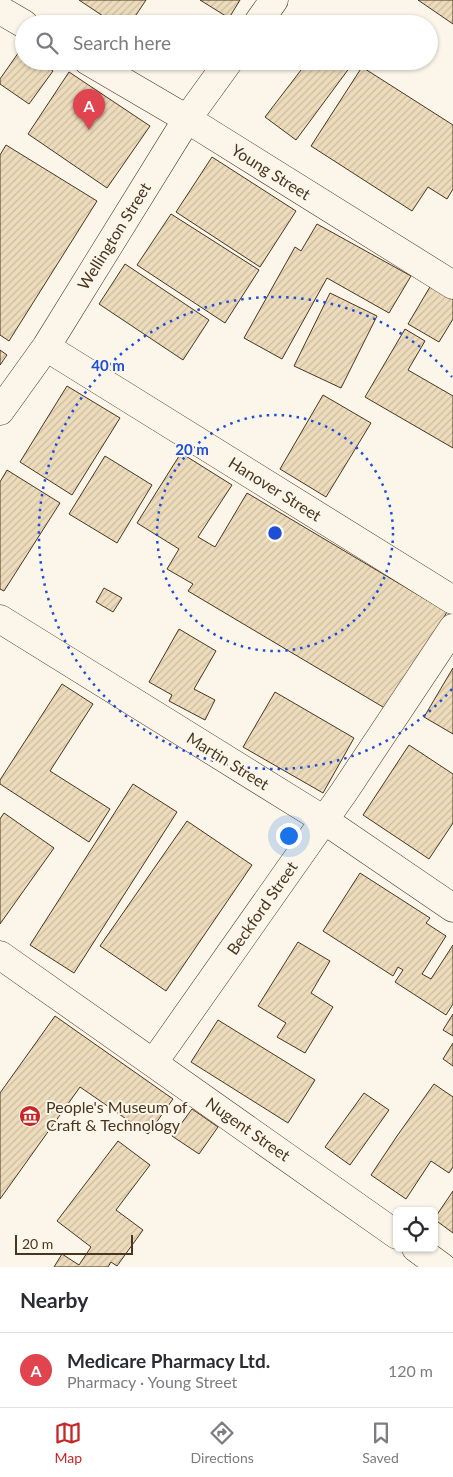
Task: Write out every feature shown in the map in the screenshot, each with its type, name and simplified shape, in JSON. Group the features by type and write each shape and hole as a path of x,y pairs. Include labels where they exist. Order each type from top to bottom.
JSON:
{"street":[{"path":"263,15 274,0"},
{"path":"0,10 15,19"},
{"name":"Young Street","path":"103,70 186,119 453,286"},
{"name":"Wellington Street","path":"0,411 46,347 186,119 222,70"},
{"name":"Hanover Street","path":"46,347 453,600"},
{"name":"Martin Street","path":"0,619 324,820 453,908"},
{"name":"Beckford Street","path":"154,1062 324,820 453,628"},
{"name":"Nugent Street","path":"0,955 393,1231"},
{"path":"421,1252 442,1267"}],"building":[{"path":"79,0 146,0 136,15 102,15"},
{"path":"200,0 240,0 231,15 224,15"},
{"path":"418,0 453,0 453,24"},
{"path":"15,58 15,70 53,71 29,104 0,84 0,79"},
{"path":"301,70 348,70 296,140 265,117"},
{"path":"360,70 367,70 453,125 453,189 447,199 428,187 412,211 311,146"},
{"path":"69,72 150,126 107,188 28,134"},
{"path":"6,145 97,201 9,341 0,335 0,155"},
{"path":"212,157 296,211 260,267 176,212"},
{"path":"171,214 259,270 225,323 137,265"},
{"path":"317,224 411,276 389,313 327,278 282,359 244,338 295,247 301,251"},
{"path":"125,264 209,320 183,360 99,304"},
{"path":"434,280 453,292 453,319 439,342 408,324"},
{"path":"330,293 377,316 341,388 294,366"},
{"path":"405,329 425,341 408,370 453,396 453,448 365,397"},
{"path":"0,350 7,355 0,365"},
{"path":"67,386 120,418 72,495 20,462"},
{"path":"323,395 371,423 326,497 280,469"},
{"path":"181,453 232,485 198,537 215,547 247,493 447,612 388,710 188,591 193,584 167,569 179,549 137,523"},
{"path":"105,456 152,485 117,543 69,514"},
{"path":"7,470 60,503 4,591 0,589 0,482"},
{"path":"104,588 122,598 113,612 96,602"},
{"path":"179,629 216,651 194,689 215,700 205,720 169,701 172,695 149,682"},
{"path":"453,668 453,734 424,717"},
{"path":"62,684 93,704 50,771 110,809 89,842 0,784 0,780"},
{"path":"275,692 354,738 323,793 243,747"},
{"path":"409,745 453,774 453,823 429,859 363,815"},
{"path":"133,784 177,812 74,973 30,945"},
{"path":"4,813 54,848 0,924 0,819"},
{"path":"187,821 252,865 166,991 100,946"},
{"path":"360,873 430,918 426,923 446,936 422,974 431,979 453,945 453,1004 446,1015 395,982 403,970 398,967 393,976 323,931"},
{"path":"298,942 330,961 311,993 333,1007 305,1053 277,1037 286,1023 258,1006"},
{"path":"453,1014 453,1036 443,1030"},
{"name":"People's Museum of Craft & Technology","path":"55,1016 173,1099 148,1134 80,1087 0,1199 0,1093"},
{"path":"218,1020 315,1080 288,1123 191,1062"},
{"path":"453,1043 453,1066 443,1059"},
{"path":"434,1084 453,1097 453,1167 449,1173 431,1161 406,1199 371,1175"},
{"path":"364,1093 389,1110 350,1165 325,1147"},
{"path":"192,1109 218,1127 199,1154 172,1136"},
{"path":"118,1141 150,1165 116,1210 143,1230 117,1266 111,1262 108,1267 54,1267 62,1254 79,1265 91,1247 57,1221"},
{"path":"453,1191 453,1233 438,1222 438,1213"}],"place":[{"name":"Medicare Pharmacy Ltd.","path":"89,130"},
{"name":"People's Museum of Craft & Technology","path":"30,1116"}]}
